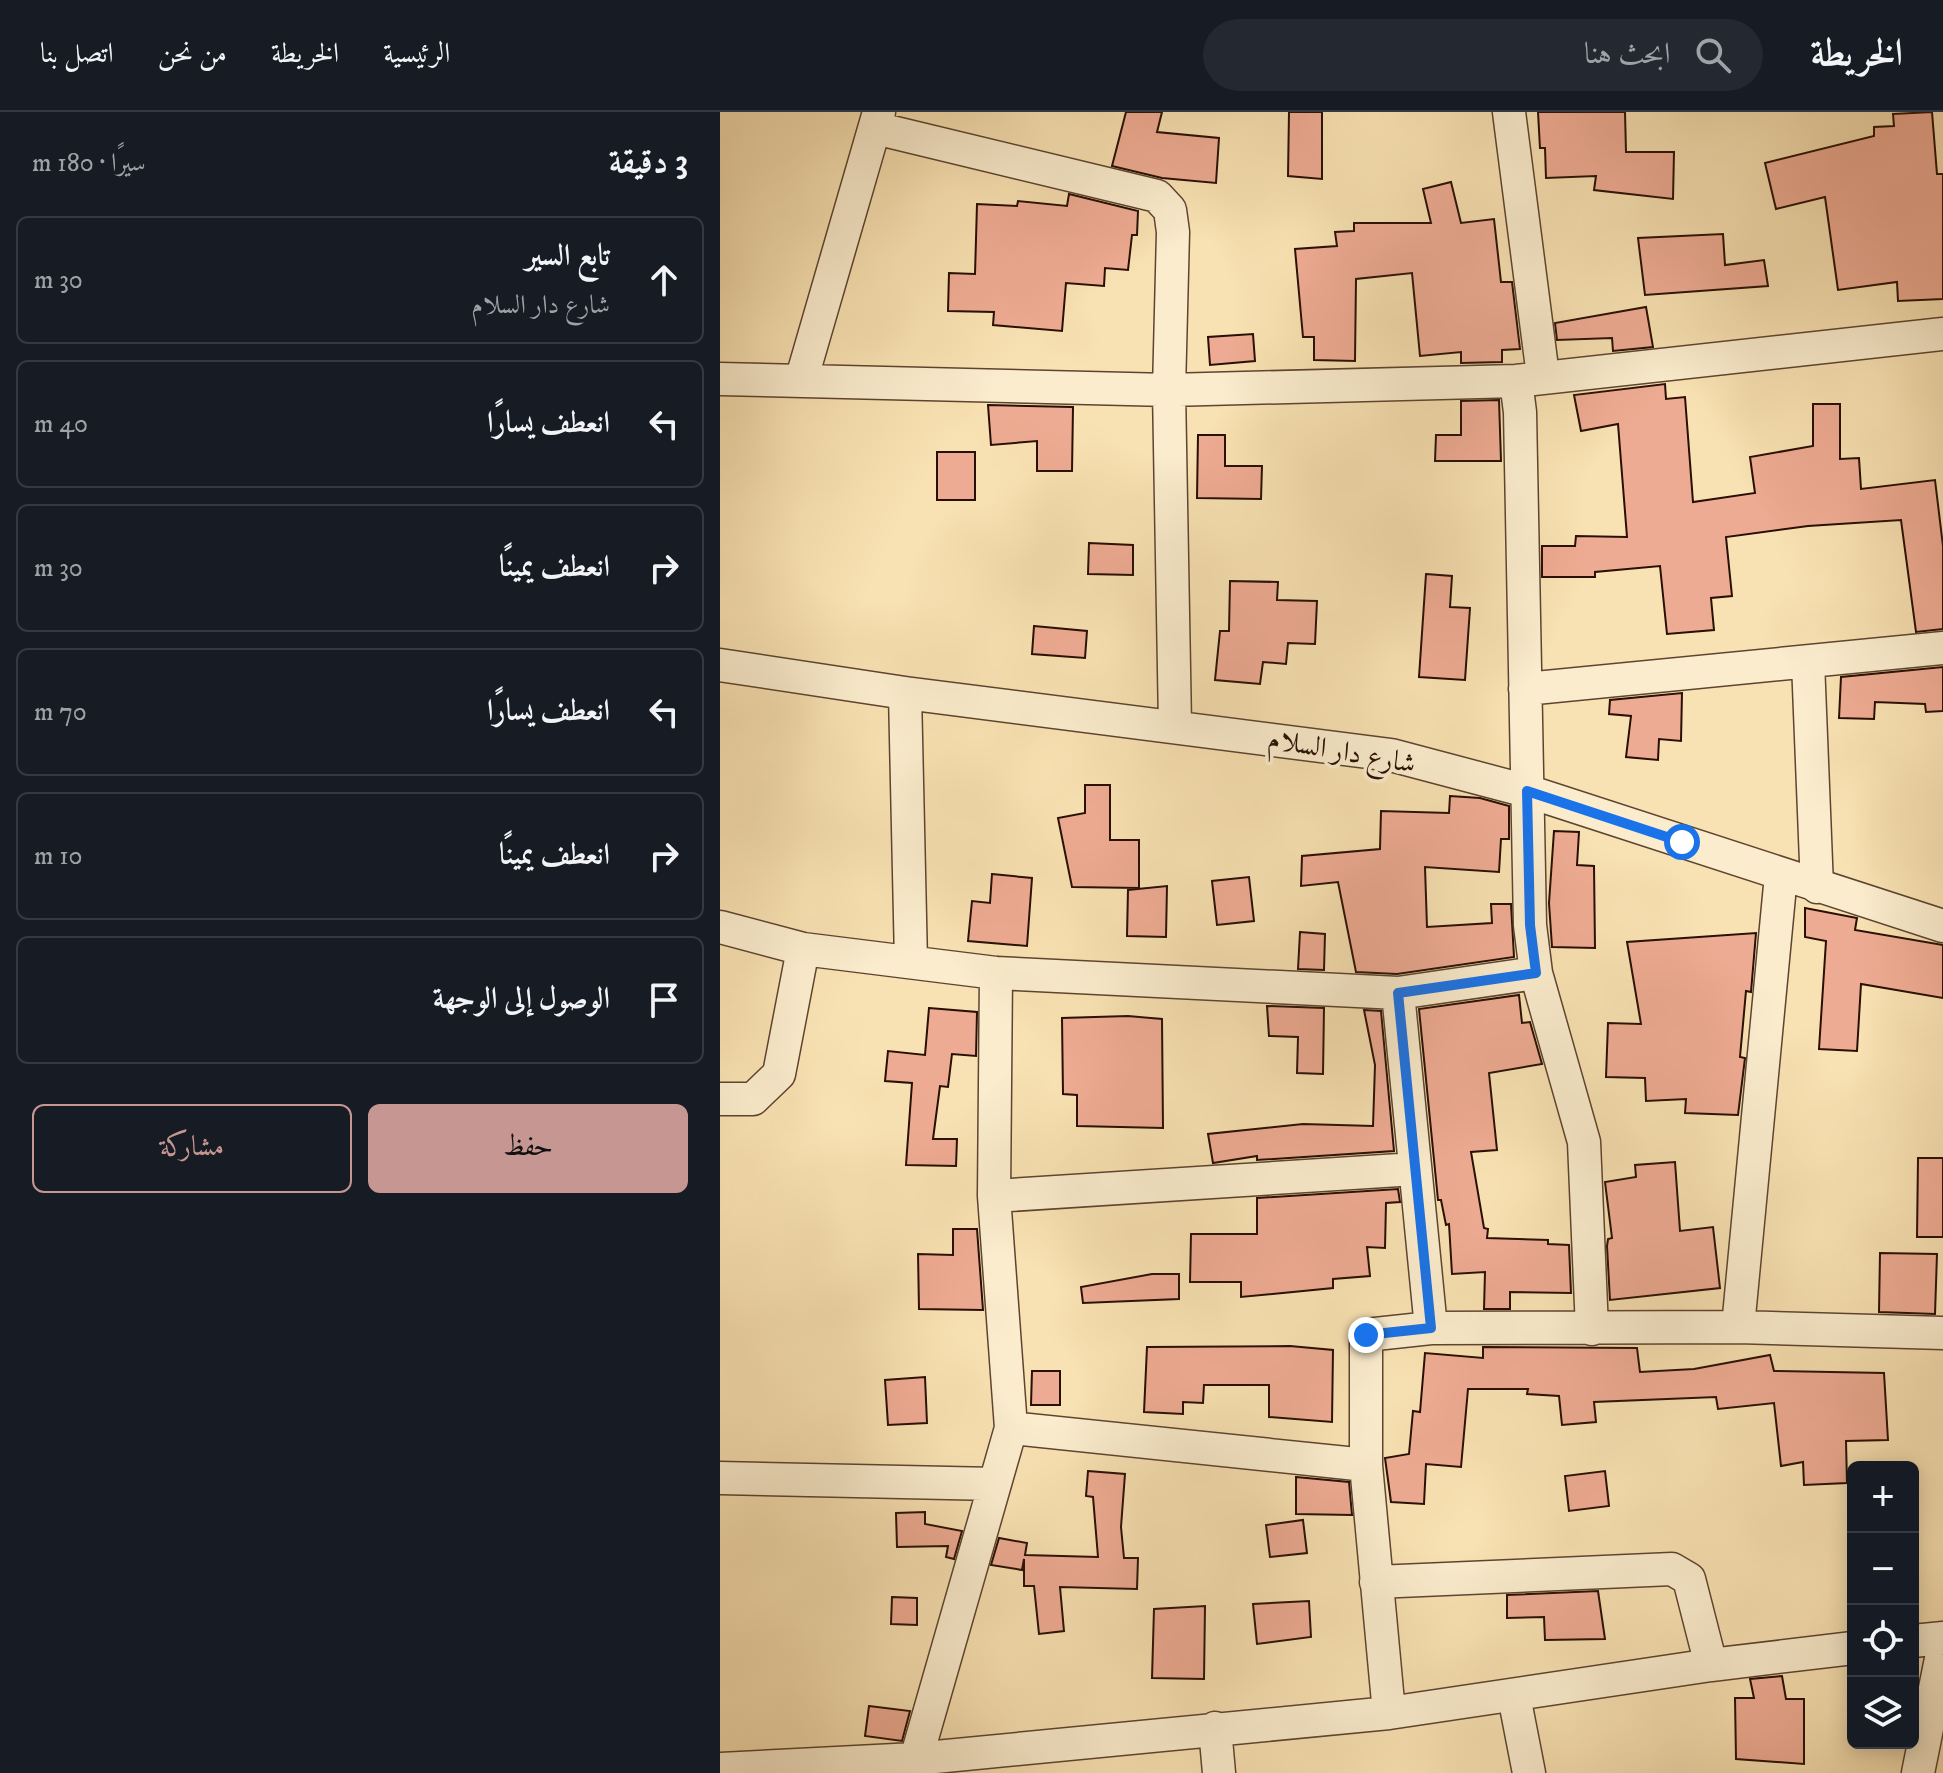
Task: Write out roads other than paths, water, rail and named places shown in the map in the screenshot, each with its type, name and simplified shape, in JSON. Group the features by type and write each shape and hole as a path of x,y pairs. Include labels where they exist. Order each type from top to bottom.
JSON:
{"street":[{"path":"1509,112 1530,378 1520,412 1530,925 1536,973 1584,1142 1592,1329"},
{"path":"801,381 877,120 1157,196 1170,210 1173,232 1169,390 1175,725"},
{"path":"720,379 1169,390 1530,378 1943,334"},
{"path":"1525,689 1943,648"},
{"path":"1808,662 1817,887"},
{"name":"شارع دار السلام","path":"720,665 905,693 1175,725 1391,755 1527,791 1943,926"},
{"path":"905,693 911,962"},
{"path":"1738,1327 1781,875"},
{"path":"720,927 803,949 996,973 1398,993 1536,973"},
{"path":"720,1099 753,1099 779,1074 803,949"},
{"path":"913,1766 1011,1428 994,1196 996,973"},
{"path":"1398,993 1431,1328"},
{"path":"994,1196 1415,1169"},
{"path":"1389,1713 1366,1465 1366,1335 1431,1328 1738,1327 1943,1333"},
{"path":"1011,1428 1366,1465"},
{"path":"720,1478 995,1484"},
{"path":"1376,1582 1672,1569 1689,1579 1711,1665"},
{"path":"1919,1640 1943,1638"},
{"path":"720,1769 913,1766 1215,1728 1389,1713 1711,1665 1847,1649"},
{"path":"1918,1773 1943,1649"},
{"path":"1514,1696 1529,1773"},
{"path":"1215,1728 1219,1773"}]}
